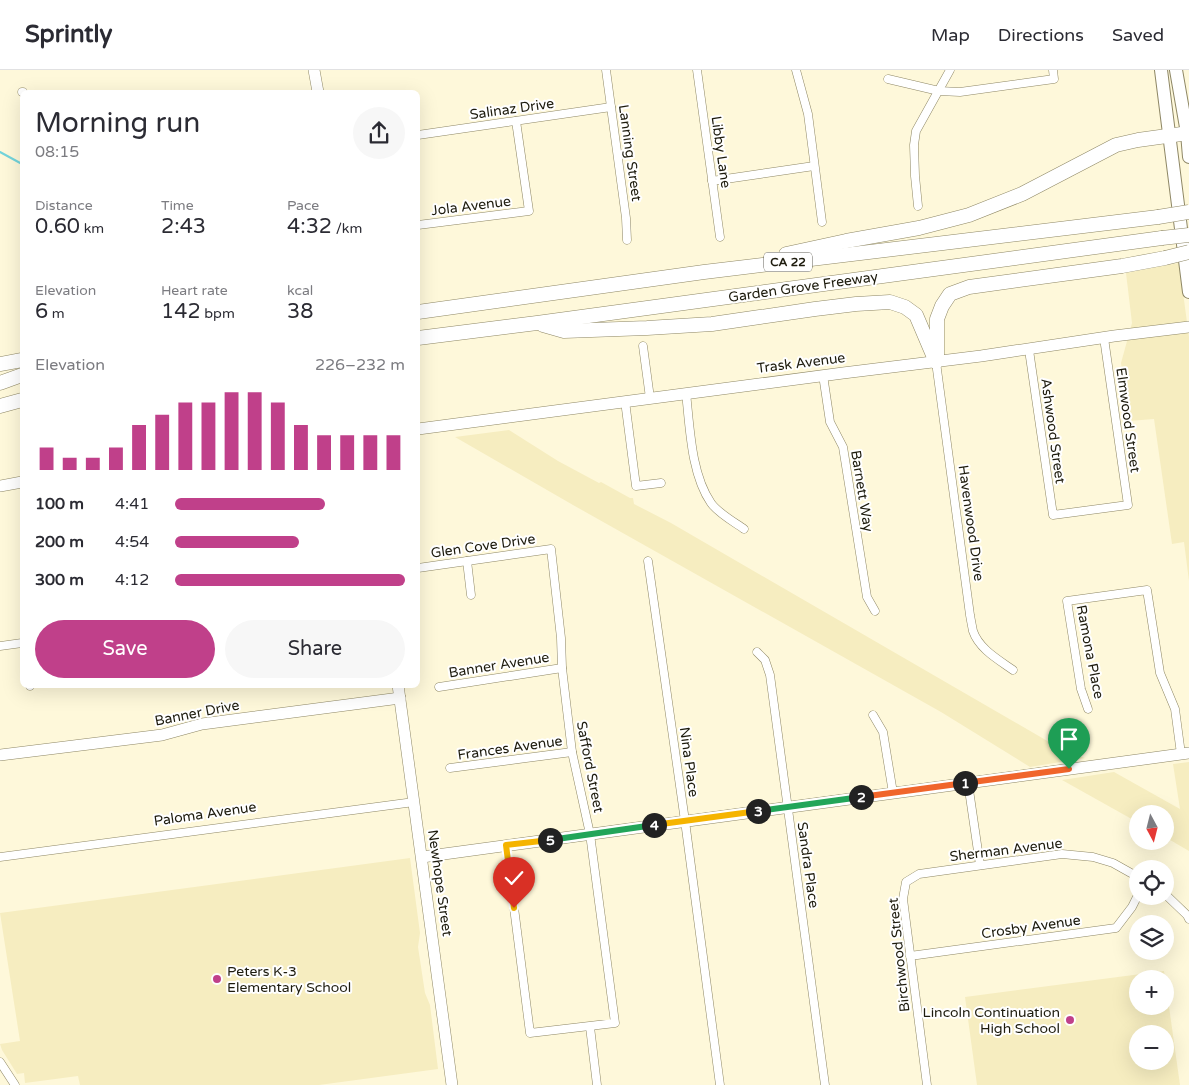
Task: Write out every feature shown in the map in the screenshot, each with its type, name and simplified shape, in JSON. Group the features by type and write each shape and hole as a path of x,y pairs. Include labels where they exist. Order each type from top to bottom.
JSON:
{"highway":[{"path":"704,272 958,218 1022,194 1116,145 1130,141 1188,133"},
{"name":"Garden Grove Freeway","path":"420,312 704,272 1189,212"},
{"name":"Garden Grove Freeway","path":"420,338 1189,235"},
{"path":"936,362 937,319 942,306 950,294 969,287 1122,266 1189,252"},
{"path":"537,323 564,332 647,328 712,324 890,302 905,306 916,315 936,362"},
{"path":"0,364 20,360"},
{"path":"0,383 20,376"},
{"path":"0,406 20,401"}],"main road":[{"path":"1161,70 1189,292"},
{"path":"1176,70 1188,133 1189,157"}],"street":[{"path":"314,70 318,90"},
{"name":"Lanning Street","path":"606,70 626,218 627,240"},
{"name":"Libby Lane","path":"697,70 720,237"},
{"path":"796,70 808,114 822,222"},
{"path":"918,206 914,146 916,131 950,70"},
{"path":"888,79 939,91 960,92 1054,79 1053,70"},
{"name":"Salinaz Drive","path":"420,134 611,107"},
{"name":"Jola Avenue","path":"420,225 528,211 516,121"},
{"path":"712,181 814,166"},
{"name":"Trask Avenue","path":"420,429 823,375 1029,350 1189,327"},
{"name":"Elmwood Street","path":"1053,515 1128,505 1104,338"},
{"path":"643,346 650,398"},
{"name":"Ashwood Street","path":"1029,350 1053,515"},
{"name":"Havenwood Drive","path":"936,362 970,616 974,633 982,646 1014,670"},
{"name":"Barnett Way","path":"823,375 830,422 843,447 867,597 875,612"},
{"path":"686,393 694,462 701,485 712,504 744,529"},
{"path":"625,402 636,486 661,483"},
{"path":"0,486 20,482"},
{"name":"Glen Cove Drive","path":"420,568 551,549"},
{"name":"Safford Street","path":"551,549 572,752 590,834 615,1024 590,1027"},
{"path":"467,561 471,596"},
{"name":"Nina Place","path":"648,561 720,1085"},
{"name":"Ramona Place","path":"1088,709 1081,689 1067,601 1147,590 1160,673 1174,704 1185,753"},
{"path":"0,646 20,643"},
{"name":"Sandra Place","path":"757,652 765,660 770,674 825,1085"},
{"name":"Banner Avenue","path":"439,687 562,668"},
{"name":"Newhope Street","path":"398,688 452,1085"},
{"name":"Banner Drive","path":"0,755 162,735 202,724 400,698"},
{"path":"873,715 883,732 893,793"},
{"name":"Frances Avenue","path":"450,768 572,752"},
{"path":"422,857 1185,753"},
{"path":"968,783 980,865"},
{"name":"Paloma Avenue","path":"0,857 414,802"},
{"path":"506,845 530,1033 590,1027 597,1085"},
{"name":"Sherman Avenue","path":"906,882 919,874 1062,854 1093,857 1113,863 1129,872"},
{"name":"Birchwood Street","path":"906,882 903,899 927,1085"},
{"path":"1174,903 1189,919"},
{"name":"Crosby Avenue","path":"910,956 1116,928 1133,905"},
{"path":"0,1062 15,1085"}],"shaded area":[{"path":"1179,263 1189,337 1189,581 1184,542 1172,544 1154,419 1129,421 1121,363 1132,323 1126,273"},
{"path":"509,430 558,461 599,483 601,482 633,498 634,504 671,523 1068,753 1085,758 1030,767 941,712 455,437"},
{"path":"1189,762 1189,851 1174,842 1174,806 1180,809 1173,764"},
{"path":"1114,772 1173,805 1129,805 1129,818 1062,780"},
{"name":"Peters K-3 Elementary School","path":"410,858 420,933 418,947 425,993 430,1005 438,1069 319,1085 80,1085 78,1076 25,1083 24,1073 17,1074 2,1050 0,1044 20,1041 0,913"},
{"name":"Lincoln Continuation High School","path":"1129,976 1129,1015 1170,1015 1172,1025 1129,1025 1129,1070 1174,1070 1174,1042 1180,1085 977,1085 965,997"}],"waterway":[{"path":"0,152 20,163"}],"place":[{"name":"Peters K-3 Elementary School","path":"217,979"},
{"name":"Lincoln Continuation High School","path":"1070,1020"}],"route":[{"path":"514,908 506,845 1069,769"}]}
